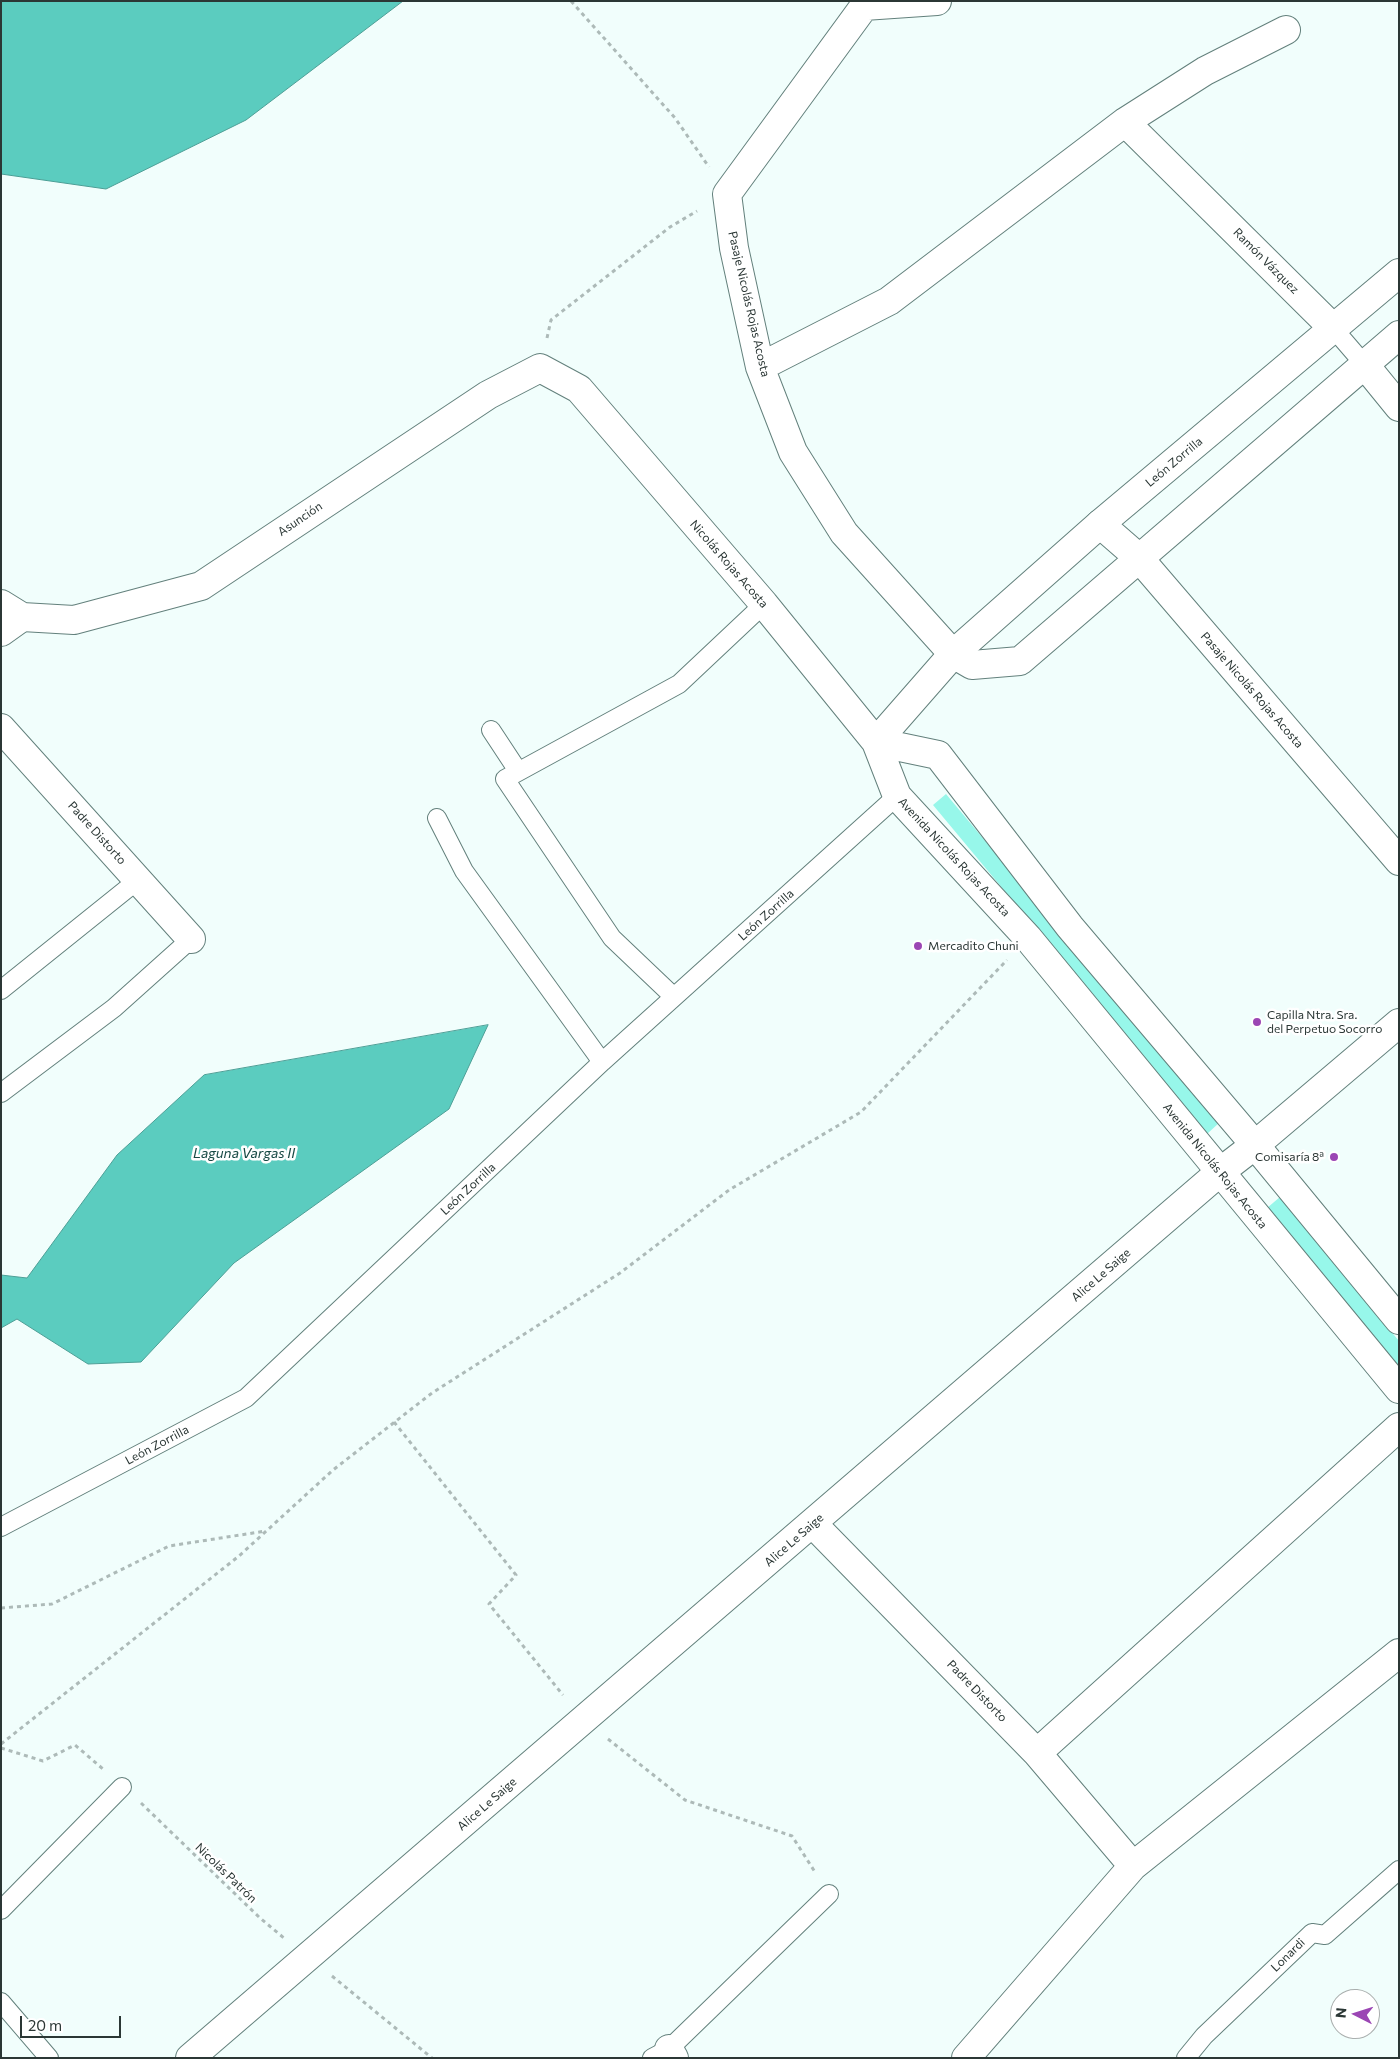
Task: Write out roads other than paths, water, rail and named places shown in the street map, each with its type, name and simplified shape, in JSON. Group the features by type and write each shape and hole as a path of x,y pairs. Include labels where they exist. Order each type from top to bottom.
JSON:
{"street":[{"path":"866,4 937,1"},
{"name":"Pasaje Nicolás Rojas Acosta","path":"866,4 727,194 734,248 760,366 793,452 844,533 953,654"},
{"path":"760,366 889,301 1126,122 1205,71 1286,30"},
{"name":"Ramón Vázquez","path":"1126,122 1334,328"},
{"name":"León Zorrilla","path":"876,742 953,654 1100,524 1399,273"},
{"path":"953,654 972,665 1020,660 1399,335"},
{"name":"Ramón Vázquez","path":"1364,364 1399,407"},
{"name":"Nicolás Rojas Acosta","path":"540,368 579,390 764,604 876,742"},
{"name":"Asunción","path":"8,618 74,620 201,586 488,395 540,368"},
{"name":"Pasaje Nicolás Rojas Acosta","path":"1100,524 1139,558 1399,861"},
{"name":"Padre Distorto","path":"1,728 191,940"},
{"path":"876,742 938,755 1070,927 1255,1145 1399,1320"},
{"name":"Avenida Nicolás Rojas Acosta","path":"876,742 897,796 1028,938 1399,1390"},
{"name":"Alice Le Saige","path":"190,2058 309,1958 1220,1172 1255,1145 1399,1023"},
{"path":"1037,1753 1399,1426"},
{"name":"Padre Distorto","path":"813,1524 1037,1753 1133,1866"},
{"path":"966,2058 1133,1866 1399,1653"}],"lane":[{"name":"Ramón Vázquez","path":"1334,328 1364,364"},
{"path":"674,997 612,938 505,779 679,684 764,604"},
{"path":"491,730 518,771"},
{"name":"León Zorrilla","path":"1,1527 246,1398 602,1062 897,796"},
{"path":"437,818 464,871 602,1062"},
{"path":"1,990 138,880"},
{"path":"1,1093 114,1008 191,940"},
{"path":"1,1910 122,1787"},
{"name":"Lonardi","path":"1186,2058 1204,2036 1312,1932 1325,1935 1399,1870"},
{"path":"665,2055 829,1894"},
{"path":"1,2002 49,2058"}],"water":[{"path":"1,1 403,1 246,120 106,189 1,174"},
{"name":"Laguna Vargas II","path":"488,1025 449,1109 234,1263 141,1362 88,1364 17,1319 1,1328 1,1275 27,1278 117,1155 204,1075"}],"place":[{"name":"Mercadito Chuni","path":"918,946"},
{"name":"Capilla Ntra. Sra. del Perpetuo Socorro","path":"1257,1022"},
{"name":"Comisaría 8ª","path":"1334,1157"}]}
